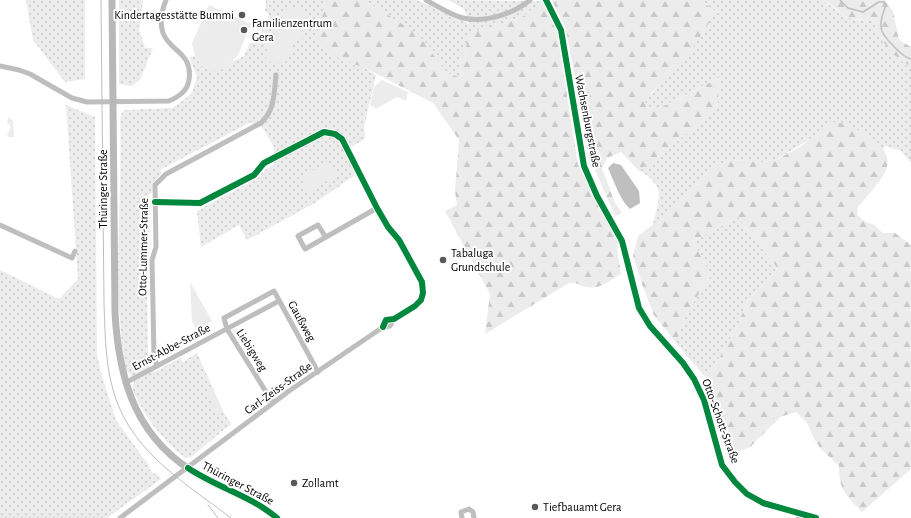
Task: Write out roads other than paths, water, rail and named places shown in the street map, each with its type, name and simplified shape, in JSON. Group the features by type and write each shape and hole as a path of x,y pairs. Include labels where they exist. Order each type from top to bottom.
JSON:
{"main road":[{"name":"Thüringer Straße","path":"112,0 115,313 117,345 125,383 136,408 152,435 170,455 206,480 260,506 277,518"}],"street":[{"path":"0,66 30,74 72,98 94,103 169,101 179,96 189,83 188,64 163,35 160,22 166,0"},
{"path":"426,0 463,18 494,18 520,8 530,0"},
{"name":"Wachsenburgstraße","path":"546,0 561,30 584,166 597,196 622,241"},
{"name":"Otto-Lummer-Straße","path":"157,366 154,355 152,260 156,247 155,185 166,174 257,125 269,116 272,109 276,76"},
{"path":"155,202 200,203 254,175 264,163 324,132 335,134 342,140 377,208 325,236 305,249 298,236 318,225 325,236"},
{"name":"Carl-Zeiss-Straße","path":"120,518 273,403 383,327 390,326 394,319 415,306 421,300 423,293 422,282 399,240 388,227 377,208"},
{"path":"0,226 72,258 75,251"},
{"name":"Otto-Schott-Straße","path":"622,241 639,308 650,326 683,363 694,379 704,400 722,465 735,482 747,494 763,503 800,512 816,518"},
{"name":"Ernst-Abbe-Straße","path":"125,383 227,329 279,301 274,291 224,318 227,329"},
{"name":"Gaußweg","path":"279,301 318,372"},
{"name":"Liebigweg","path":"227,329 273,403"},
{"path":"462,518 461,512 469,509 473,512 474,518"},
{"path":"798,518 800,512"}],"waterway":[{"path":"840,0 848,8 863,12 879,2 884,2 886,5 881,21 882,31 895,47 911,59"}],"tram line":[{"path":"101,0 104,303 106,352 111,382 118,405 129,426 142,444 193,490 231,518"},
{"path":"208,505 218,518"}],"place":[{"name":"Kindertagesstätte Bummi","path":"242,15"},
{"name":"Familienzentrum Gera","path":"244,30"},
{"name":"Tabaluga Grundschule","path":"443,260"},
{"name":"Zollamt","path":"294,483"},
{"name":"Tiefbauamt Gera","path":"535,507"}]}
